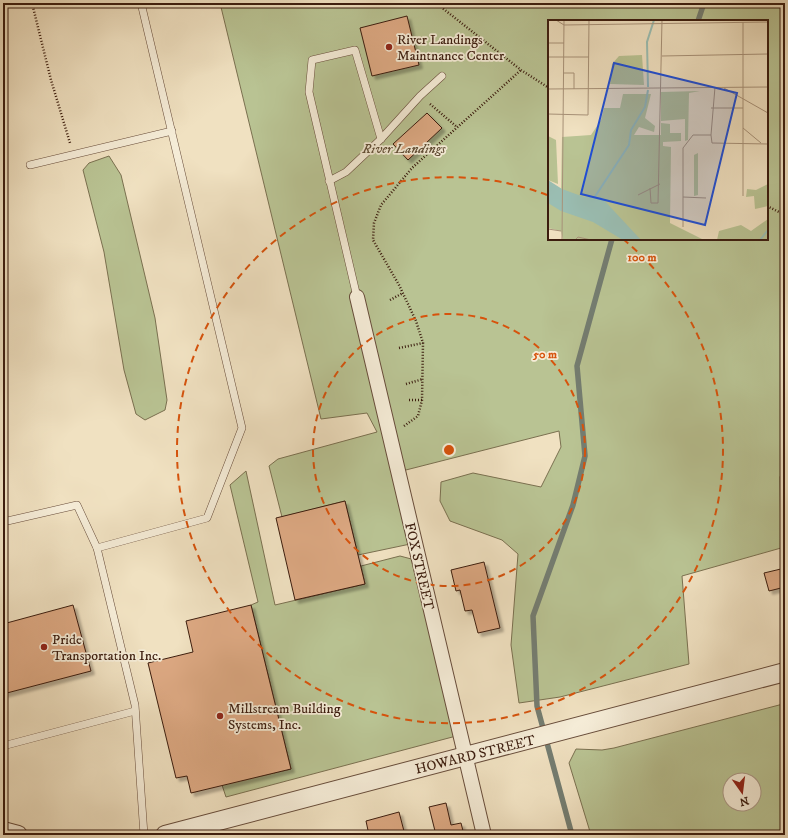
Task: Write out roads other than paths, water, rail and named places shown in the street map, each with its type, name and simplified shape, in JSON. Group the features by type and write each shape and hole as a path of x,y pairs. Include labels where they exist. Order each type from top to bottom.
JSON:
{"street":[{"name":"FOX STREET","path":"357,297 484,835"},
{"name":"HOWARD STREET","path":"165,835 465,756 530,741 785,672"},
{"path":"3,831 18,835"}],"lane":[{"path":"97,548 207,518 242,428 141,3"},
{"path":"357,297 309,92 312,60 355,50 381,140"},
{"path":"329,181 346,172 381,140 420,96 442,76"},
{"path":"30,165 172,131"},
{"path":"3,522 77,505 97,548 135,711 144,835"},
{"path":"3,746 135,711"}],"waterway":[{"path":"698,20 704,3"},
{"path":"572,835 537,706 533,616 573,505 585,456 577,366 612,240"}],"place":[{"name":"River Landings Maintnance Center","path":"389,47"},
{"name":"Pride Transportation Inc.","path":"44,647"},
{"name":"Millstream Building Systems, Inc.","path":"220,716"}],"park label":[{"name":"River Landings","path":"404,148"}]}
